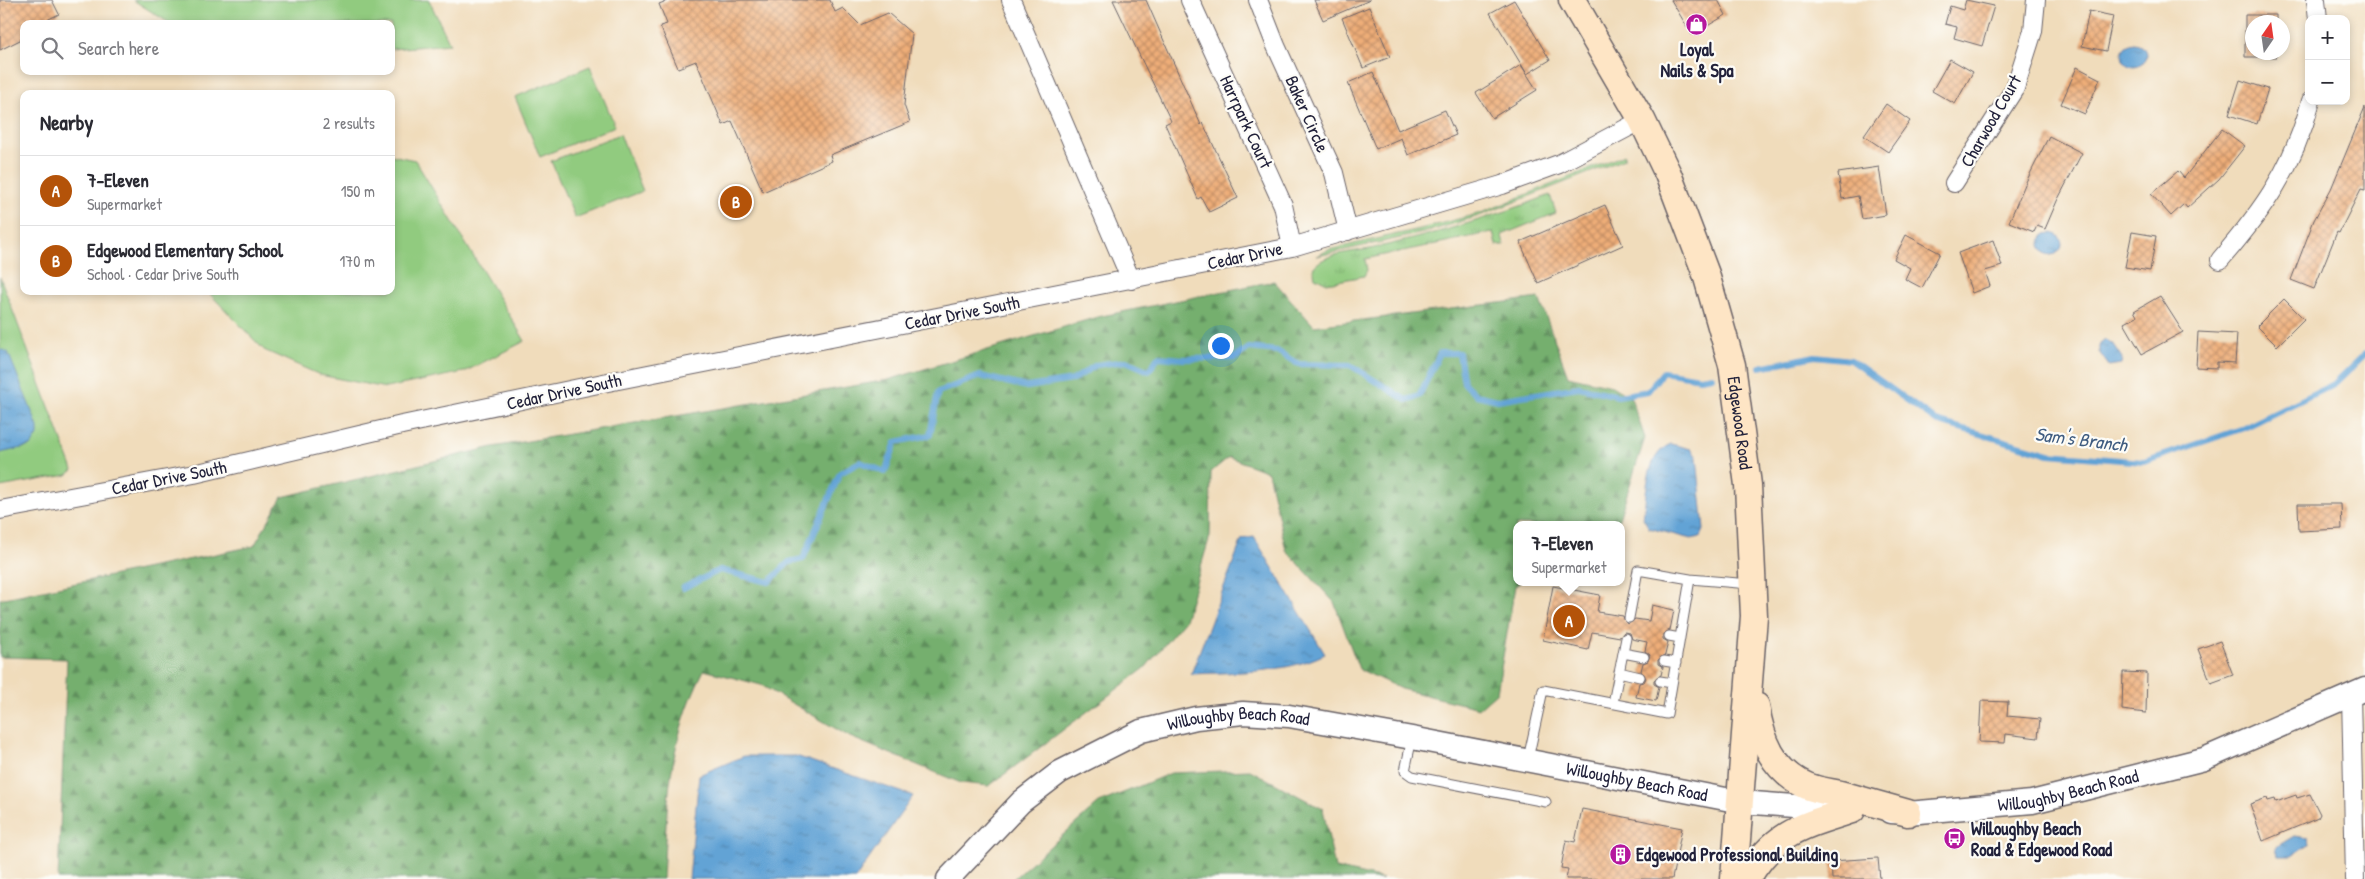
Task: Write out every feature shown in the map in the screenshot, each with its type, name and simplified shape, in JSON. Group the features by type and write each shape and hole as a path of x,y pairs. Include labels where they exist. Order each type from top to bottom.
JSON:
{"main road":[{"name":"Edgewood Road","path":"1572,0 1642,120 1668,174 1706,274 1732,365 1748,485 1754,616 1734,879"},
{"path":"1750,671 1760,733 1772,757 1791,777 1824,791 1908,813"},
{"path":"1747,879 1756,863 1781,838 1792,830 1852,810"}],"street":[{"path":"1010,0 1131,280"},
{"name":"Harrpark Court","path":"1190,0 1283,204 1292,247"},
{"name":"Baker Circle","path":"1258,0 1276,46 1334,173 1348,231"},
{"name":"Charwood Court","path":"1954,183 2015,88 2033,31 2036,0"},
{"path":"2316,0 2318,15"},
{"path":"2220,260 2271,196 2292,156 2310,105"},
{"name":"Cedar Drive","path":"1131,280 1292,247 1510,182 1559,164 1642,120"},
{"name":"Cedar Drive South","path":"0,510 194,474 402,425 603,383 1131,280"},
{"path":"2355,879 2358,692"},
{"name":"Willoughby Beach Road","path":"948,879 1021,802 1052,778 1109,745 1141,731 1196,718 1257,714 1289,716 1528,759 1741,802 1908,813 2032,802 2115,783 2204,759 2358,692"}],"lane":[{"path":"1629,618 1638,570 1690,579 1752,584"},
{"path":"1528,759 1543,690 1667,714 1690,579"},
{"path":"1669,636 1680,638"},
{"path":"1613,703 1626,638"},
{"path":"1622,653 1644,657"},
{"path":"1664,661 1676,663"},
{"path":"1619,672 1640,677"},
{"path":"1660,681 1672,683"},
{"path":"1412,738 1405,771 1412,776 1546,802"}],"green space":[{"path":"133,0 429,0 450,44 395,49 395,20 165,20"},
{"path":"590,66 615,126 540,157 515,97"},
{"path":"620,134 643,191 575,218 551,161"},
{"path":"1624,155 1624,159 1479,216 1423,233 1317,256 1328,250 1481,213"},
{"path":"395,156 415,160 525,341 464,372 386,388 320,375 264,350 211,295 395,295"},
{"path":"1550,195 1556,213 1502,235 1504,245 1496,245 1493,232 1365,259 1367,270 1364,276 1327,283 1315,277 1313,268 1331,256 1370,249 1439,232 1483,219"},
{"path":"0,277 73,470 67,475 0,487"},
{"path":"1274,281 1314,326 1539,298 1568,376 1612,386 1631,398 1645,438 1618,521 1513,521 1513,586 1515,586 1497,692 1479,708 1401,689 1359,669 1334,602 1286,550 1268,472 1229,457 1211,472 1210,536 1185,620 1145,668 989,786 961,783 850,737 761,685 704,670 683,721 671,772 663,879 58,879 67,659 0,657 0,599 254,546 282,497 493,447 888,380 1097,317"},
{"path":"1250,770 1323,809 1335,868 1383,879 1013,879 1099,803 1171,773"}],"water":[{"path":"2134,43 2139,44 2145,50 2145,60 2139,66 2134,67 2129,66 2123,60 2122,55 2123,50 2129,44"},
{"path":"2051,233 2059,236 2062,244 2059,252 2051,255 2043,252 2040,244 2043,236"},
{"path":"2105,340 2112,343 2122,358 2121,364 2109,366 2099,352 2099,345"},
{"path":"0,349 8,352 38,427 38,435 31,446 0,453"},
{"path":"1671,444 1691,449 1697,457 1704,530 1701,537 1691,539 1649,528 1643,518 1652,465 1662,449"},
{"path":"1254,537 1325,654 1310,661 1277,669 1191,674 1242,539"},
{"path":"744,756 796,756 913,796 855,879 689,879 699,775"},
{"path":"2294,836 2308,838 2309,844 2292,856 2278,856 2276,847"}],"building":[{"path":"0,0 52,0 59,14 47,20 20,20 20,40 0,50"},
{"path":"669,0 830,0 835,12 843,8 860,25 888,13 912,34 904,105 910,122 830,155 832,161 763,192 732,121 723,125 696,61 678,68 660,26 667,24 659,4"},
{"path":"1113,0 1146,0 1201,125 1203,123 1238,198 1209,212 1201,197 1198,199 1165,124 1171,121"},
{"path":"1314,0 1370,0 1323,20"},
{"path":"1514,0 1550,60 1527,74 1490,13"},
{"name":"Loyal Nails & Spa","path":"1671,0 1718,0 1726,15 1692,35"},
{"path":"1966,0 1994,6 1982,46 1954,38 1957,27 1945,24 1950,6 1963,10"},
{"path":"1369,7 1390,57 1363,68 1342,18"},
{"path":"2089,11 2113,16 2106,51 2082,46"},
{"path":"1950,59 1973,72 1955,104 1932,91"},
{"path":"1521,65 1537,90 1492,118 1476,93"},
{"path":"2077,67 2100,79 2085,114 2061,104"},
{"path":"1373,72 1398,130 1445,110 1456,135 1408,155 1401,138 1376,149 1348,83"},
{"path":"2240,80 2268,89 2257,124 2229,115"},
{"path":"1886,104 1910,121 1888,152 1864,136"},
{"path":"2365,107 2365,190 2361,189 2339,233 2337,232 2314,289 2291,280 2314,220 2331,189"},
{"path":"2222,129 2245,146 2219,179 2187,208 2184,204 2171,216 2151,194 2178,171 2184,178"},
{"path":"2049,136 2082,153 2045,229 2037,226 2034,232 2009,222"},
{"path":"1879,167 1886,215 1862,219 1858,196 1842,199 1838,173"},
{"path":"1605,205 1623,245 1538,283 1520,242"},
{"path":"2132,232 2156,236 2150,271 2125,267"},
{"path":"1906,235 1940,253 1922,288 1905,279 1910,268 1894,259"},
{"path":"1993,240 2002,266 1985,271 1990,286 1972,293 1958,253"},
{"path":"2160,296 2183,332 2142,354 2124,323 2137,316 2134,311"},
{"path":"2284,299 2304,319 2277,346 2257,326"},
{"path":"2198,332 2237,334 2235,363 2217,362 2217,368 2196,367"},
{"path":"2298,504 2341,504 2342,529 2299,531"},
{"path":"1553,586 1600,595 1597,612 1623,616 1628,624 1635,619 1649,621 1652,605 1674,610 1670,630 1663,634 1663,639 1668,642 1665,655 1658,660 1658,664 1663,667 1661,675 1654,680 1654,684 1659,687 1656,701 1636,697 1639,683 1644,682 1646,678 1641,671 1643,663 1648,661 1650,655 1645,651 1647,642 1632,639 1630,633 1624,632 1620,637 1592,632 1588,650 1543,640"},
{"path":"2220,641 2233,675 2211,683 2198,649"},
{"path":"2123,672 2147,673 2146,713 2122,710"},
{"path":"1981,701 2008,702 2007,716 2040,719 2038,738 2006,734 2005,743 1979,742"},
{"path":"2310,794 2320,814 2318,818 2263,841 2250,804 2267,798 2268,801 2275,799 2276,802 2296,795 2297,798"},
{"name":"Edgewood Professional Building","path":"1582,809 1682,828 1672,879 1566,879 1568,869 1561,868 1566,840 1575,842"},
{"path":"1878,858 1880,879 1832,879 1831,861"}],"waterway":[{"name":"Sam's Branch","path":"683,588 720,570 769,582 789,562 803,559 840,473 860,462 885,472 896,442 930,435 938,392 980,376 1027,387 1073,380 1096,365 1126,361 1149,371 1158,357 1184,359 1235,358 1249,348 1277,351 1298,364 1350,365 1406,400 1419,396 1440,353 1459,353 1464,383 1476,395 1498,400 1579,387 1618,396 1648,391 1663,372 1700,378 1712,376"},
{"name":"Sam's Branch","path":"1760,367 1815,356 1851,360 1936,421 2049,454 2144,462 2244,428 2334,384 2365,354"}],"place":[{"name":"Loyal Nails & Spa","path":"1697,25"},
{"name":"Edgewood Elementary School","path":"736,202"},
{"name":"7-Eleven","path":"1569,621"},
{"name":"Willoughby Beach Road & Edgewood Road","path":"1955,839"},
{"name":"Edgewood Professional Building","path":"1620,855"}]}
